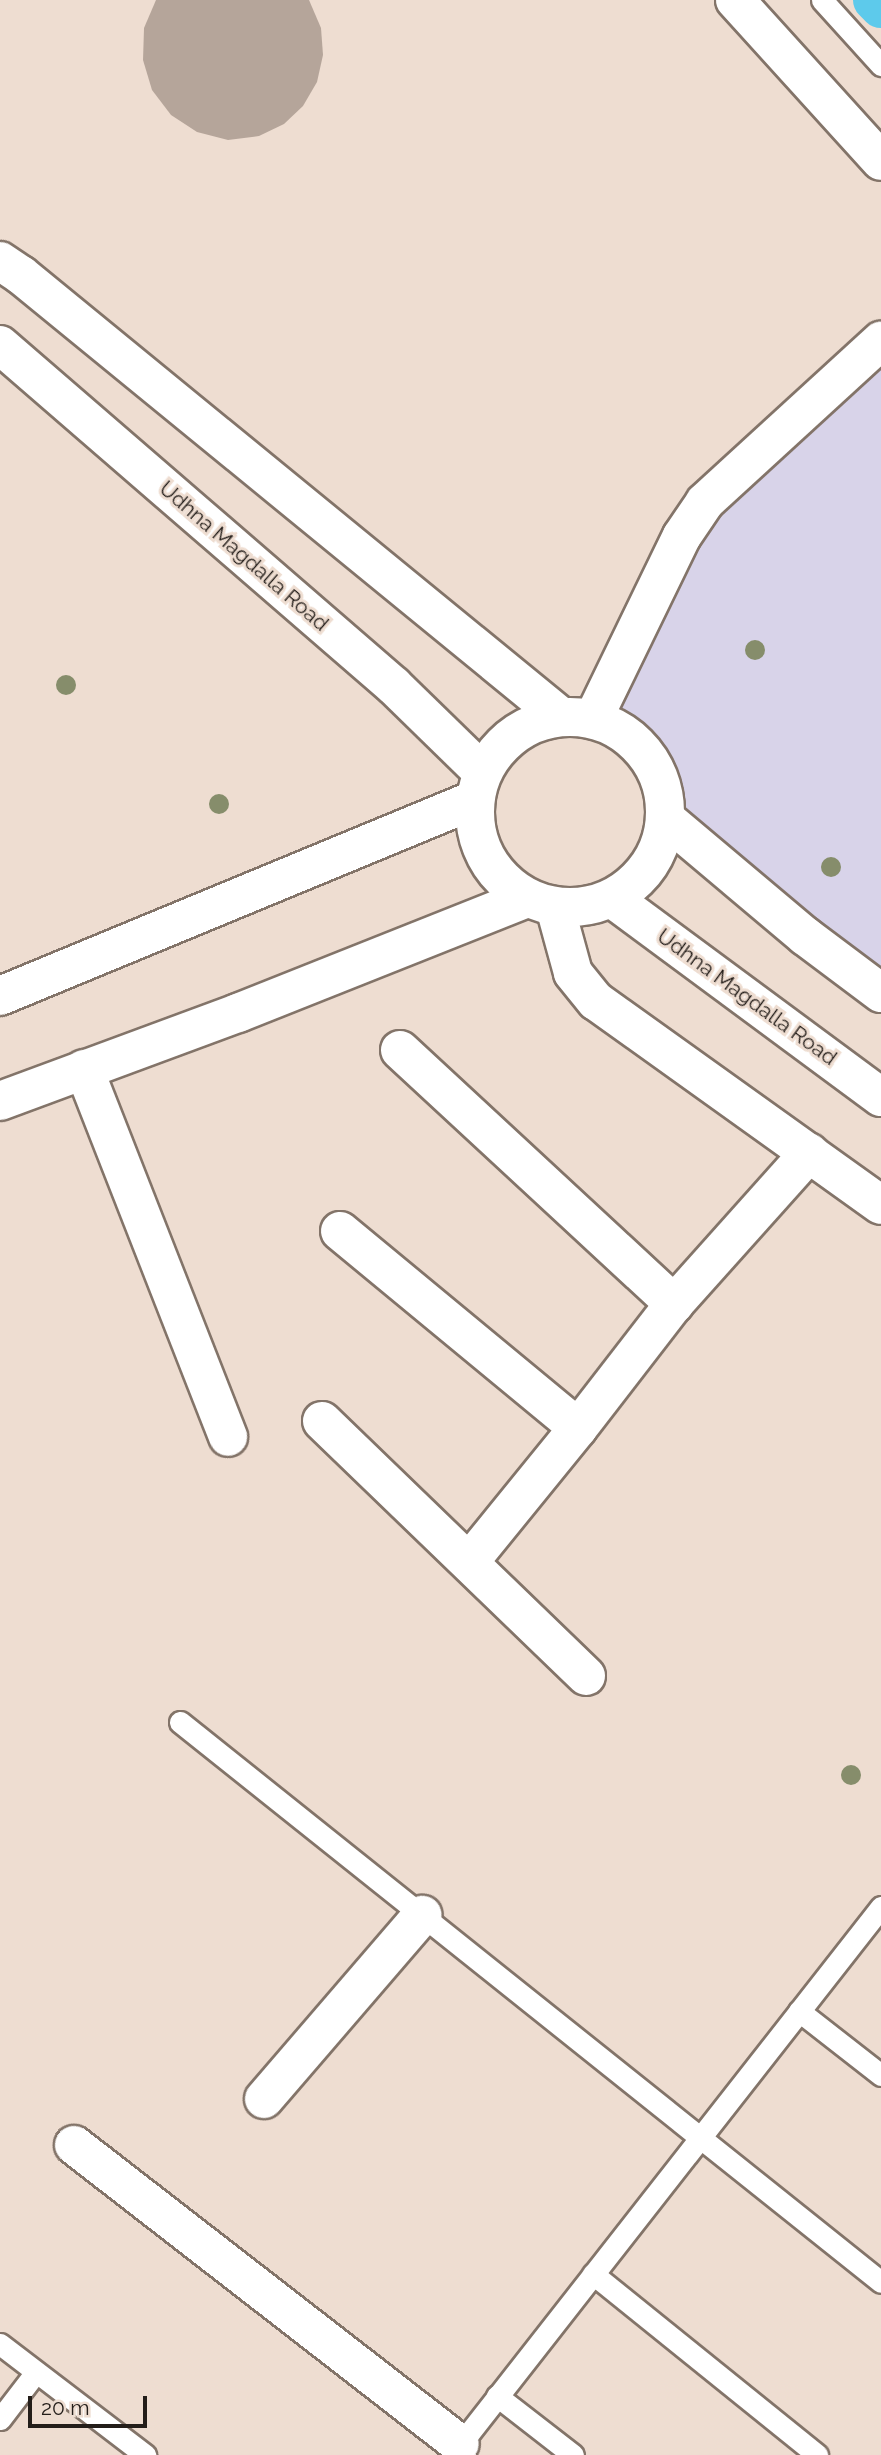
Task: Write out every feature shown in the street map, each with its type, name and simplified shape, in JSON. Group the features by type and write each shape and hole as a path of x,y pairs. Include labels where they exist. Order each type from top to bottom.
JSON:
{"street":[{"path":"735,0 881,161"},
{"path":"0,261 22,275 577,718 624,733 647,756 662,786 666,819 658,851 639,879 612,899 584,908 541,903 503,881 485,858 475,830 478,786 501,744 528,725 577,718"},
{"path":"577,718 682,536 705,502 881,341"},
{"name":"Udhna Magdalla Road","path":"0,345 394,686 478,786"},
{"path":"0,996 478,786"},
{"path":"666,819 805,936 881,993"},
{"name":"Udhna Magdalla Road","path":"612,899 881,1097"},
{"path":"0,1101 541,903"},
{"path":"541,903 573,973 596,1001 881,1205"},
{"path":"400,1050 674,1304"},
{"path":"85,1069 228,1437"},
{"path":"470,1561 674,1304 809,1153"},
{"path":"340,1231 578,1428"},
{"path":"322,1421 586,1675"},
{"path":"264,2099 422,1915"},
{"path":"74,2145 456,2449"}],"lane":[{"path":"822,0 881,65"},
{"path":"180,1722 881,2282"},
{"path":"456,2449 881,1906"},
{"path":"799,2011 881,2075"},
{"path":"593,2274 817,2455"},
{"path":"0,2344 145,2455"},
{"path":"0,2419 36,2372"},
{"path":"498,2396 573,2455"}],"shaded area":[{"path":"881,355 881,978 673,819 668,788 654,756 627,728 607,715 691,538"}],"building":[{"path":"156,0 309,0 321,28 323,55 317,82 303,106 284,124 259,136 228,140 197,132 171,115 152,90 143,60 144,28"}],"waterway":[{"path":"874,0 881,7"}]}
